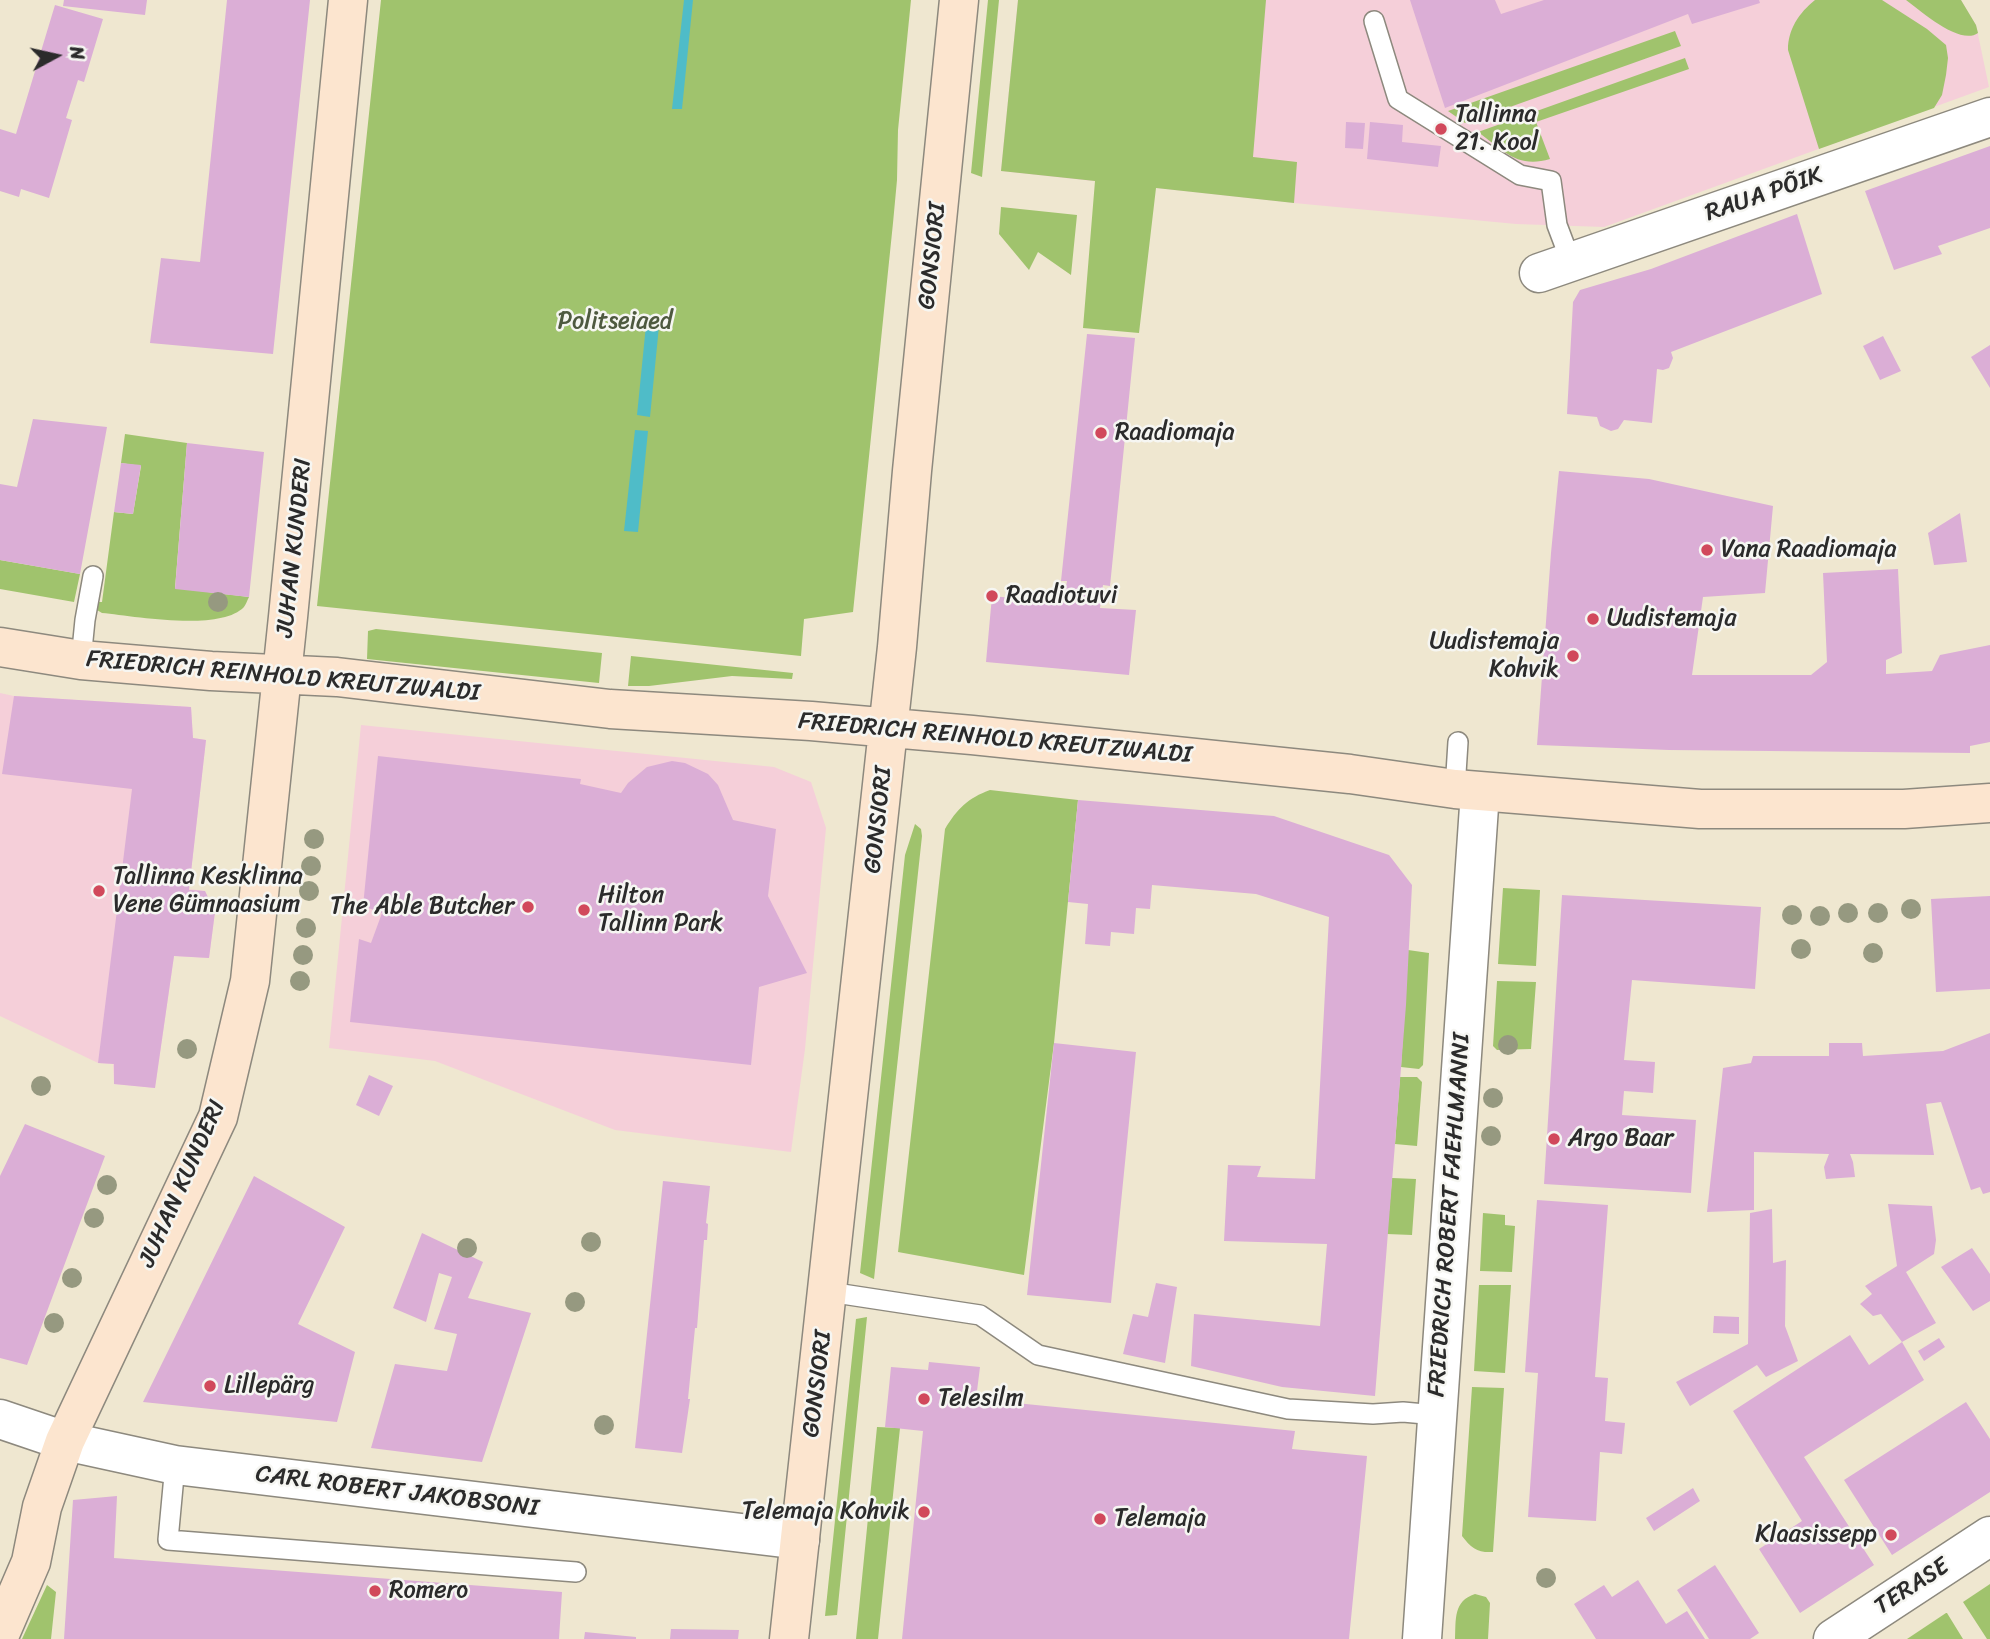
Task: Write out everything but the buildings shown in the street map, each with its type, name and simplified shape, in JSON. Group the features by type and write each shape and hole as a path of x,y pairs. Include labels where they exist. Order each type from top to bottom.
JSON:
{"street":[{"name":"JUHAN KUNDERI","path":"0,1634 31,1562 42,1507 65,1441 218,1117 250,981 283,675 348,0"},
{"name":"GONSIORI","path":"789,1639 889,728 959,0"},
{"name":"RAUA PÕIK","path":"1555,267 1990,117"},
{"name":"FRIEDRICH REINHOLD KREUTZWALDI","path":"0,646 81,660 337,677 610,709 889,728 1350,774 1467,790 1700,809 1903,809 1990,803"},
{"name":"FRIEDRICH ROBERT FAEHLMANNI","path":"1422,1639 1436,1415 1467,790"},
{"name":"CARL ROBERT JAKOBSONI","path":"0,1419 65,1441 175,1465 800,1540"},
{"name":"TERASE","path":"1833,1639 1990,1536"}],"lane":[{"path":"1374,21 1398,99 1520,175 1551,181 1557,225 1555,267"},
{"path":"81,660 93,576"},
{"path":"1458,742 1467,790"},
{"path":"829,1292 980,1315 1038,1355 1288,1409 1436,1415"},
{"path":"175,1465 168,1539 576,1572"}],"shaded area":[{"name":"Tallinna 21. Kool","path":"1018,0 1961,0 1976,25 1989,87 1604,227 1516,224 1001,171"},
{"name":"Tallinna Kesklinna Vene Gümnaasium","path":"0,693 191,707 193,738 206,740 189,889 205,891 215,912 209,958 174,956 155,1088 114,1084 113,1064 98,1063 0,1016"},
{"path":"361,725 774,767 811,782 826,828 805,1049 791,1152 615,1130 435,1061 329,1048"}],"green space":[{"name":"Politseiaed","path":"381,0 911,0 898,130 893,223 853,612 804,619 801,656 317,606"},
{"path":"988,0 999,0 982,177 971,173"},
{"path":"1018,0 1266,0 1253,157 1297,162 1294,203 1156,188 1139,333 1083,328 1095,181 1001,171"},
{"path":"1815,0 1882,0 1927,29 1946,45 1946,75 1942,95 1934,108 1819,149 1788,50 1790,35 1796,22"},
{"path":"1906,0 1961,0 1978,33 1970,36 1951,31"},
{"path":"1675,31 1681,46 1465,123 1448,111"},
{"path":"1685,58 1689,69 1536,122 1550,159 1528,162 1519,160 1478,132"},
{"path":"1001,207 1077,215 1071,275 1038,252 1029,270 999,234"},
{"path":"125,434 187,443 175,588 249,597 244,607 232,615 216,619 176,621 102,613 97,610 96,602 102,602 114,512 133,514 141,466 121,463"},
{"path":"0,560 80,574 74,602 0,589"},
{"path":"376,629 602,653 599,683 367,659 368,631"},
{"path":"631,656 793,673 792,679 732,676 628,686"},
{"path":"990,790 1078,800 1054,1043 1024,1275 898,1252 945,829 964,805"},
{"path":"915,824 921,829 922,836 874,1279 860,1273 905,855"},
{"path":"1503,888 1540,890 1536,966 1498,964"},
{"path":"1408,950 1429,953 1423,1065 1419,1069 1401,1067"},
{"path":"1497,981 1536,982 1531,1049 1497,1050 1493,1046"},
{"path":"1400,1077 1417,1077 1422,1082 1417,1146 1395,1144"},
{"path":"1392,1178 1416,1179 1412,1235 1387,1234"},
{"path":"1483,1213 1505,1215 1505,1225 1515,1226 1512,1272 1480,1271"},
{"path":"1479,1285 1511,1285 1505,1373 1474,1371"},
{"path":"867,1317 837,1615 825,1616 856,1319"},
{"path":"1472,1387 1504,1388 1493,1552 1475,1549 1462,1536"},
{"path":"877,1427 900,1428 878,1639 856,1639"},
{"path":"1990,1584 1990,1639 1987,1639 1963,1602"},
{"path":"47,1585 56,1592 51,1639 22,1639"},
{"path":"1475,1594 1486,1597 1490,1603 1488,1639 1455,1639 1459,1606"},
{"path":"1946,1613 1963,1639 1907,1639"}],"water":[{"path":"684,0 693,0 682,109 672,109"},
{"path":"647,315 660,316 650,417 637,415"},
{"path":"635,430 648,431 638,532 624,531"}],"place":[{"name":"Tallinna 21. Kool","path":"1441,129"},
{"name":"Raadiomaja","path":"1101,433"},
{"name":"Vana Raadiomaja","path":"1707,550"},
{"name":"Raadiotuvi","path":"992,596"},
{"name":"Uudistemaja","path":"1593,619"},
{"name":"Uudistemaja Kohvik","path":"1573,656"},
{"name":"Tallinna Kesklinna Vene Gümnaasium","path":"99,891"},
{"name":"The Able Butcher","path":"528,907"},
{"name":"Hilton Tallinn Park","path":"584,910"},
{"name":"Argo Baar","path":"1554,1139"},
{"name":"Lillepärg","path":"210,1386"},
{"name":"Telesilm","path":"924,1399"},
{"name":"Telemaja Kohvik","path":"924,1512"},
{"name":"Telemaja","path":"1100,1519"},
{"name":"Klaasissepp","path":"1891,1535"},
{"name":"Romero","path":"375,1591"}]}
